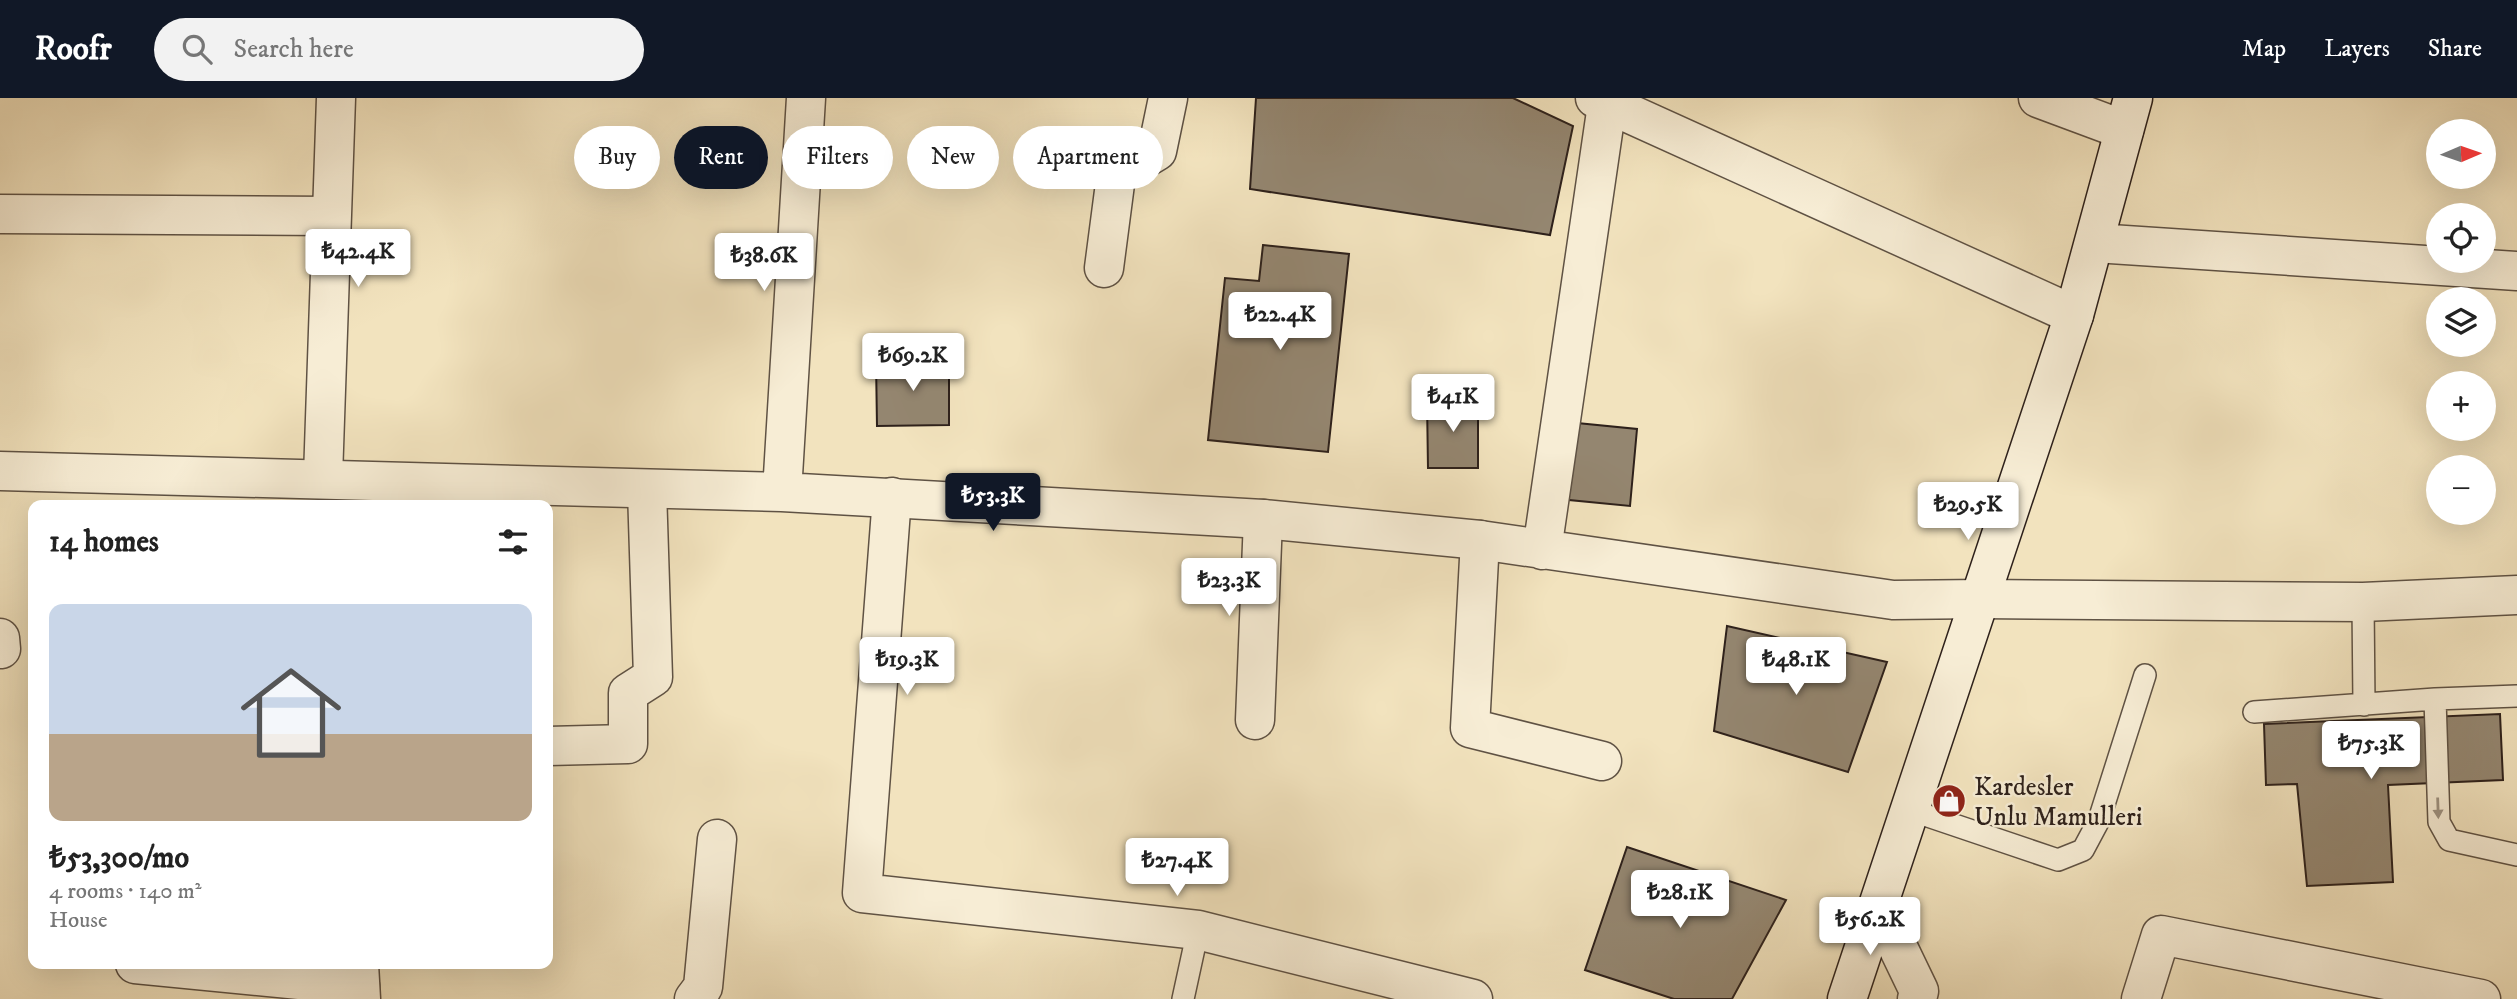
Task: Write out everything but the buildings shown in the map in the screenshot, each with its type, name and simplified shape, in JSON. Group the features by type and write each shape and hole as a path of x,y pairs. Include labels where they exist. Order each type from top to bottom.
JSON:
{"street":[{"path":"324,492 330,216 336,98"},
{"path":"782,492 806,98"},
{"path":"1104,268 1116,176 1157,150 1168,98"},
{"path":"1847,999 2074,315 2128,114 2038,98"},
{"path":"1542,550 1603,100 2074,315"},
{"path":"0,214 330,216"},
{"path":"2095,243 2517,271"},
{"path":"0,471 324,492 782,492 1263,519 1480,540 1894,600 2364,602 2517,595"},
{"path":"553,746 628,744 628,693 653,677 647,490"},
{"path":"892,497 862,893 1198,930 1473,999"},
{"path":"1255,720 1263,519"},
{"path":"1480,540 1470,728 1602,761"},
{"path":"0,638 1,649"},
{"path":"694,999 703,987 717,839"},
{"path":"1878,908 1919,991 1916,999"},
{"path":"2141,999 2161,935 2481,999"},
{"path":"194,969 360,983"}],"lane":[{"path":"2364,602 2364,705"},
{"path":"1910,810 2058,860 2082,849 2099,820 2145,675"},
{"path":"2254,712 2517,696"},
{"path":"2435,699 2439,822 2449,840 2517,855"},
{"path":"1183,999 1198,930"}],"place":[{"name":"Kardesler Unlu Mamulleri","path":"1949,801"}]}
